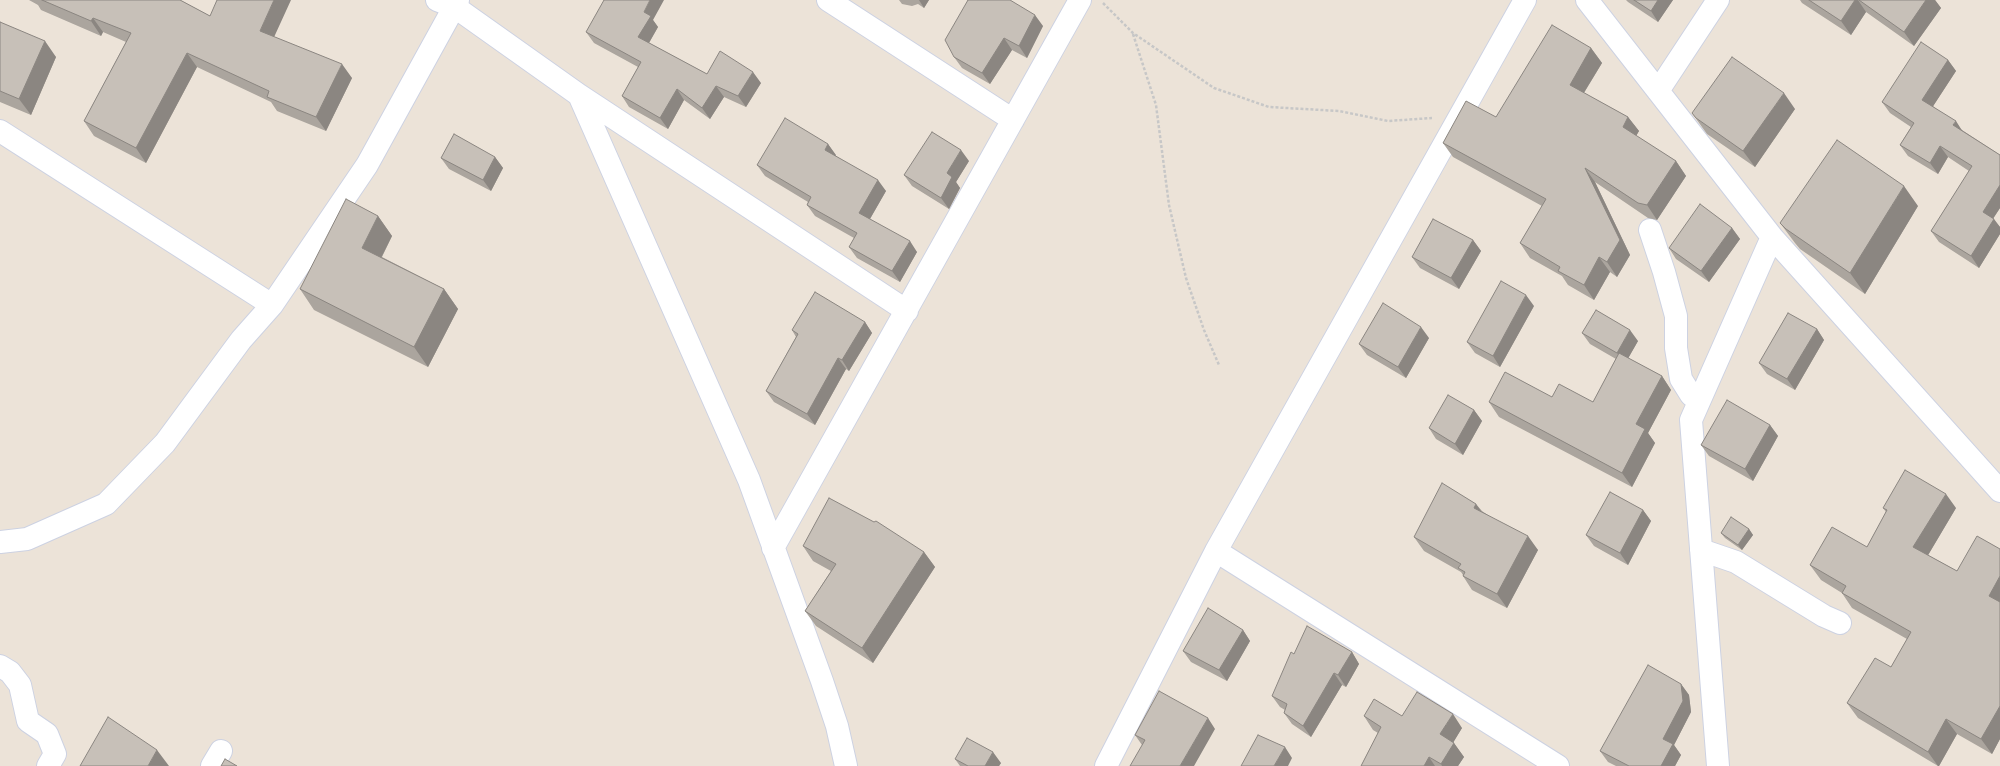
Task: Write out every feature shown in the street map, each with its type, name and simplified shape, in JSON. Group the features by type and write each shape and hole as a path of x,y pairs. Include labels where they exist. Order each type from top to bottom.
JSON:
{"street":[{"path":"828,0 1013,120"},
{"path":"773,548 1080,0"},
{"path":"1106,766 1216,551 1525,0"},
{"path":"1586,0 1772,237 1998,481"},
{"path":"1658,91 1718,0"},
{"path":"0,542 26,539 106,504 165,443 241,340 272,305 367,166 450,2 579,95 907,311"},
{"path":"579,95 749,480 822,681 837,726 846,766"},
{"path":"0,131 272,305"},
{"path":"1650,230 1664,272 1676,316 1676,348 1681,379 1691,394 1699,401"},
{"path":"1718,766 1691,420 1772,237"},
{"path":"1701,550 1736,562 1824,616 1840,623"},
{"path":"1216,551 1558,766"},
{"path":"0,666 10,672 20,685 28,721 46,734 55,754 48,766"}],"path":[{"path":"1100,0 1133,33 1214,88 1269,107 1339,111 1388,121 1428,118 1459,118"},
{"path":"1133,33 1156,105 1169,204 1186,278 1204,330 1219,365"}],"building":[{"path":"42,0 180,0 210,16 217,0 274,0 260,31 342,64 316,117 267,97 269,91 187,53 136,148 84,121 131,33 93,18 91,21"},
{"path":"604,0 650,0 644,12 651,16 638,37 707,74 720,51 753,72 738,96 716,86 702,108 677,89 660,118 622,96 641,62 586,32"},
{"path":"968,0 1010,0 1035,15 1019,46 1004,38 982,73 954,57 945,40"},
{"path":"1634,0 1658,0 1651,11"},
{"path":"1809,0 1855,0 1841,21"},
{"path":"1859,0 1926,0 1904,32"},
{"path":"0,22 45,41 19,99 0,91"},
{"path":"1552,25 1591,48 1570,85 1628,117 1623,127 1676,161 1647,205 1638,203 1585,168 1620,240 1607,262 1599,257 1584,285 1558,271 1560,267 1520,243 1546,199 1443,143 1466,101 1496,117"},
{"path":"1921,42 1948,60 1922,100 1956,121 1953,125 2000,155 2000,185 1983,212 1994,219 1971,256 1931,231 1972,166 1940,146 1930,163 1900,145 1914,123 1882,102"},
{"path":"1732,57 1784,93 1743,151 1696,118 1692,113"},
{"path":"785,118 828,144 825,150 878,180 859,213 910,241 892,271 849,247 857,233 807,205 811,197 757,165"},
{"path":"932,132 961,150 947,173 952,177 941,198 904,175"},
{"path":"454,134 495,157 483,180 441,158"},
{"path":"1837,140 1904,186 1850,273 1786,229 1780,223"},
{"path":"346,199 378,216 362,248 444,289 414,347 300,289"},
{"path":"1700,204 1732,228 1701,271 1669,248"},
{"path":"1433,219 1473,240 1451,278 1412,257"},
{"path":"1501,281 1526,295 1493,356 1467,342"},
{"path":"815,292 865,322 842,360 838,358 807,414 766,391 798,334 792,330"},
{"path":"1383,303 1421,327 1398,367 1359,344"},
{"path":"1596,310 1630,330 1617,353 1582,333"},
{"path":"1788,313 1817,329 1787,379 1759,363"},
{"path":"1619,353 1662,376 1636,424 1645,429 1622,473 1489,402 1505,372 1552,397 1559,384 1593,402"},
{"path":"1448,395 1474,410 1455,444 1429,428"},
{"path":"1727,400 1770,425 1745,469 1701,445"},
{"path":"1905,470 1946,494 1913,547 1957,571 1977,536 2000,549 2000,576 1989,596 2000,602 2000,706 1981,739 1946,719 1928,752 1847,703 1875,658 1891,667 1911,632 1842,593 1846,586 1810,565 1832,527 1867,547 1887,510 1883,508"},
{"path":"1442,483 1476,504 1474,508 1528,536 1497,594 1463,576 1465,572 1458,568 1461,564 1414,537"},
{"path":"1610,492 1643,510 1620,553 1586,535"},
{"path":"829,498 874,522 876,521 924,552 862,648 805,611 836,564 803,546"},
{"path":"1731,517 1749,529 1738,545 1721,533"},
{"path":"1208,608 1243,630 1219,670 1183,651"},
{"path":"1307,626 1352,652 1338,675 1334,673 1303,726 1284,713 1287,704 1272,696 1291,652 1294,654"},
{"path":"1648,665 1681,684 1683,701 1663,739 1673,744 1661,766 1629,766 1600,751"},
{"path":"1159,691 1208,718 1180,766 1130,766 1145,740 1135,735"},
{"path":"1417,692 1453,714 1440,734 1454,743 1441,764 1429,757 1424,766 1361,766 1381,727 1364,716 1374,699 1402,716"},
{"path":"108,717 157,750 148,766 80,766"},
{"path":"1258,735 1285,747 1274,766 1241,766"},
{"path":"967,738 993,752 985,766 968,766 955,759"},
{"path":"225,759 237,766 221,766"}]}
